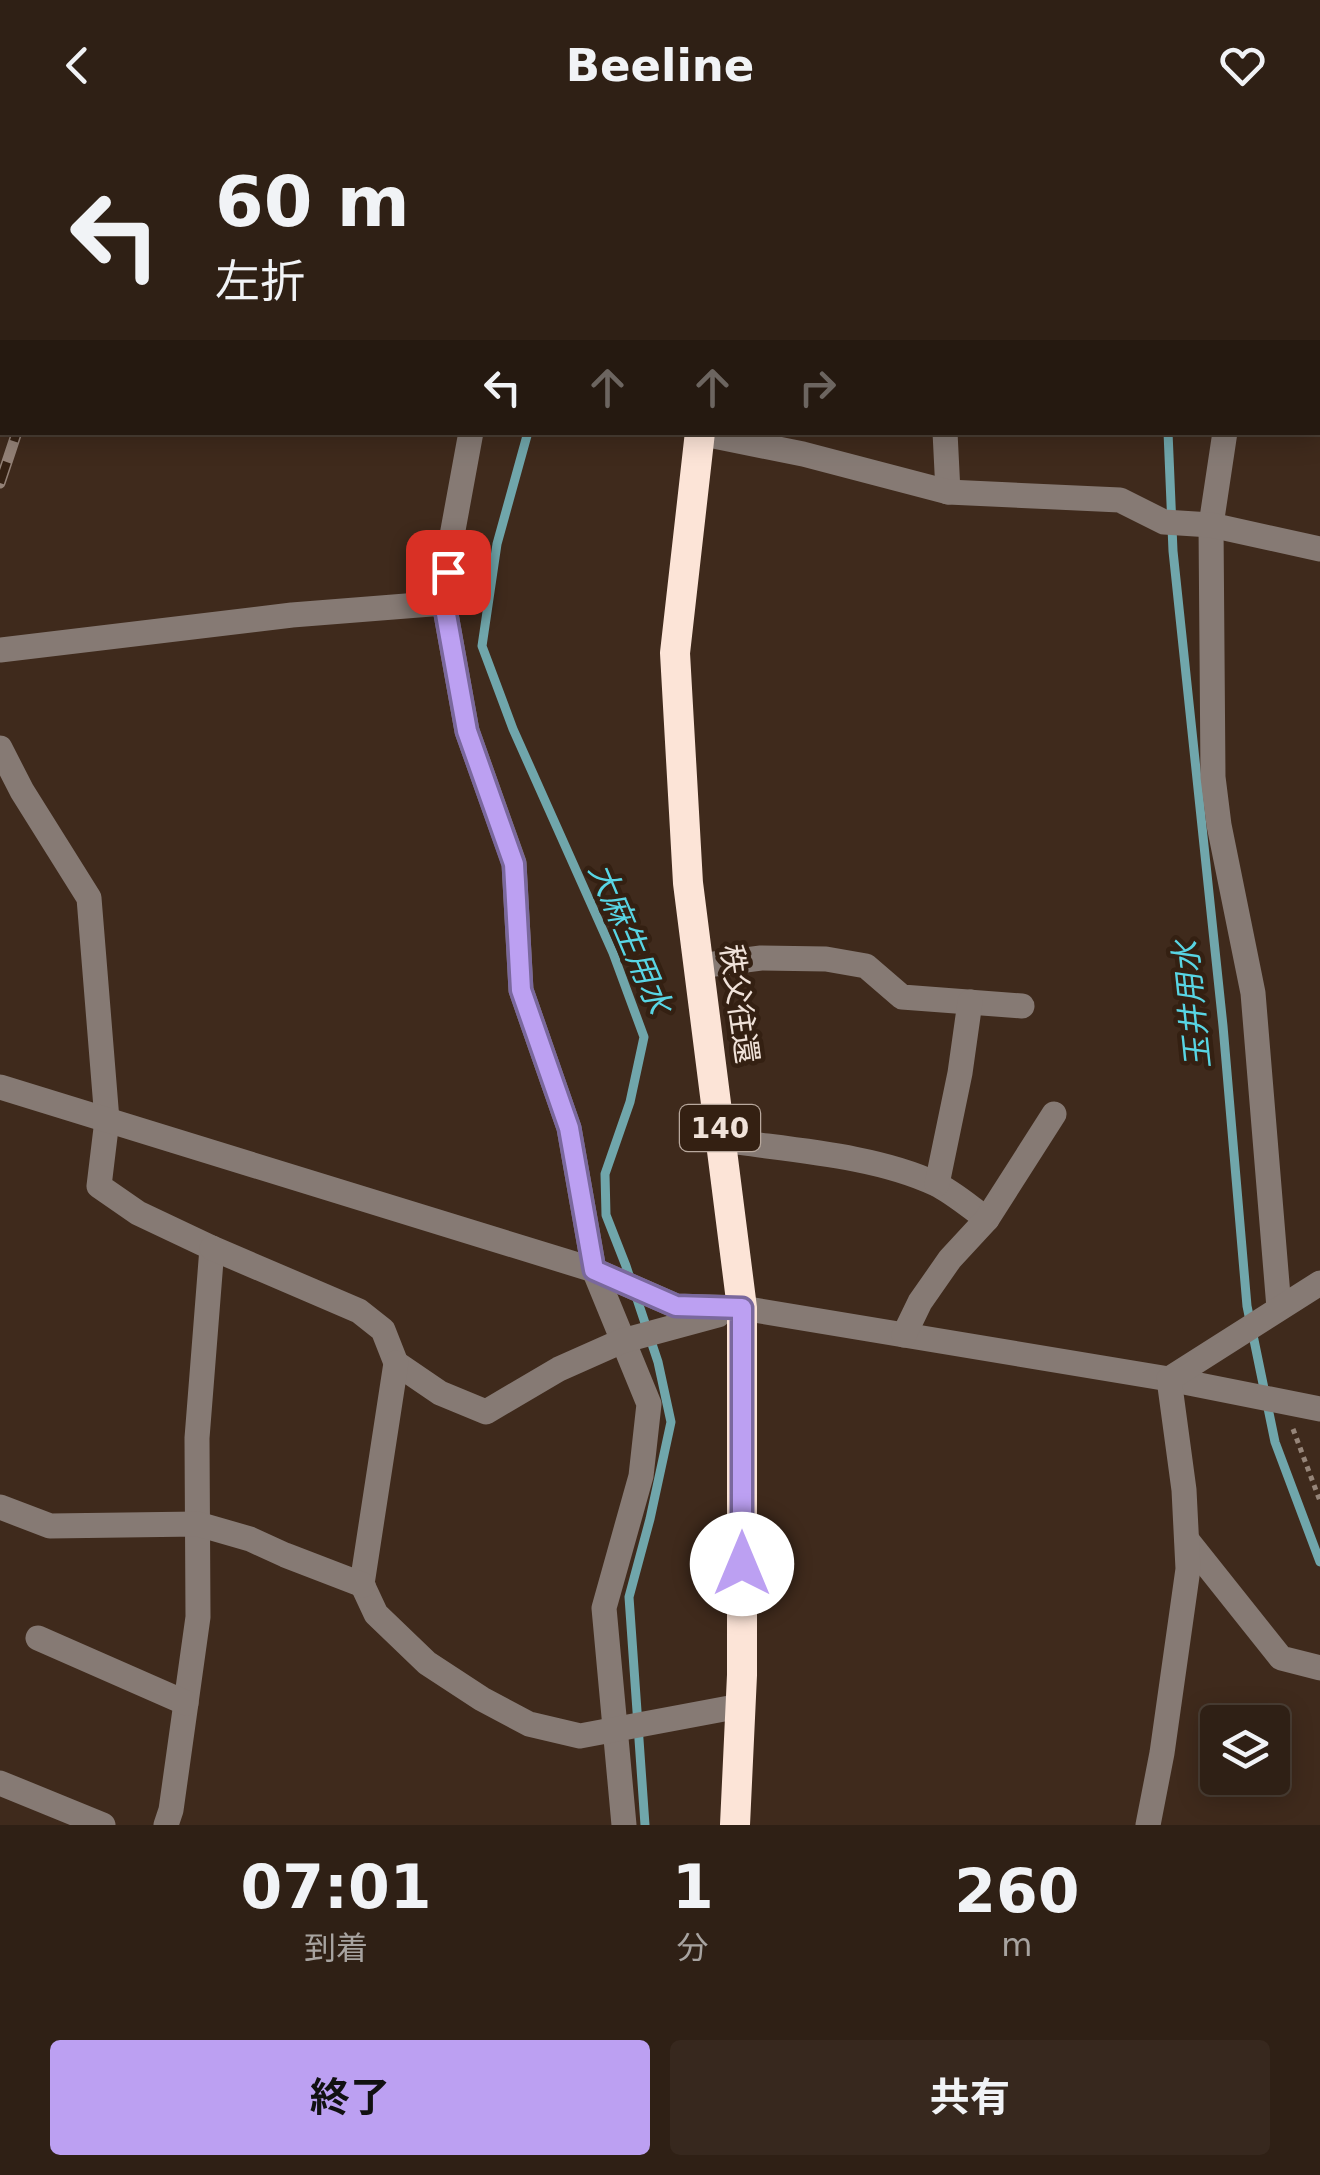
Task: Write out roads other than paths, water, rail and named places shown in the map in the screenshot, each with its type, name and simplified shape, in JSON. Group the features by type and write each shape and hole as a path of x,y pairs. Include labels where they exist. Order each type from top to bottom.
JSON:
{"highway":[{"name":"秩父往還","path":"700,435 675,653 688,883 742,1308 740,1706 735,1825"}],"street":[{"path":"470,435 444,603 467,731 514,864 521,990 569,1128 594,1270 648,1404 641,1476 604,1608 624,1825"},
{"path":"710,435 803,454 948,492 1120,500 1164,522 1201,524 1320,549"},
{"path":"945,435 948,492"},
{"path":"1224,435 1201,524 1213,777 1253,993 1273,1311"},
{"path":"0,650 292,616 444,603"},
{"path":"0,748 22,791 89,898 107,1120 98,1186 138,1213 359,1311 383,1330 396,1364 362,1585 376,1614 427,1663 529,1724 580,1736 740,1706"},
{"path":"699,966 761,958 826,959 866,966 902,997 1022,1006"},
{"path":"937,1184 970,1002"},
{"path":"0,1087 594,1270 676,1306 742,1308 1170,1379 1320,1409"},
{"path":"904,1335 920,1302 950,1259 988,1220 1054,1114"},
{"path":"722,1140 838,1156 890,1168 937,1184 988,1220"},
{"path":"166,1825 198,1616 197,1438 212,1248"},
{"path":"1170,1379 1320,1284"},
{"path":"396,1364 440,1394 486,1412 558,1369 622,1341 742,1308"},
{"path":"1148,1825 1188,1569 1184,1490 1170,1379"},
{"path":"0,1508 50,1526 198,1524 250,1539 362,1585"},
{"path":"1187,1540 1281,1658 1320,1668"},
{"path":"38,1638 186,1703"},
{"path":"0,1783 103,1825"}],"waterway":[{"name":"大麻生用水","path":"527,435 497,544 482,646 513,729 613,953 644,1037 630,1102 605,1174 606,1215 658,1362 671,1422 629,1597 645,1825"},
{"name":"玉井用水","path":"1168,435 1173,551 1223,1026 1247,1306 1275,1442 1320,1562"}],"railway":[{"path":"0,483 16,435"}]}
